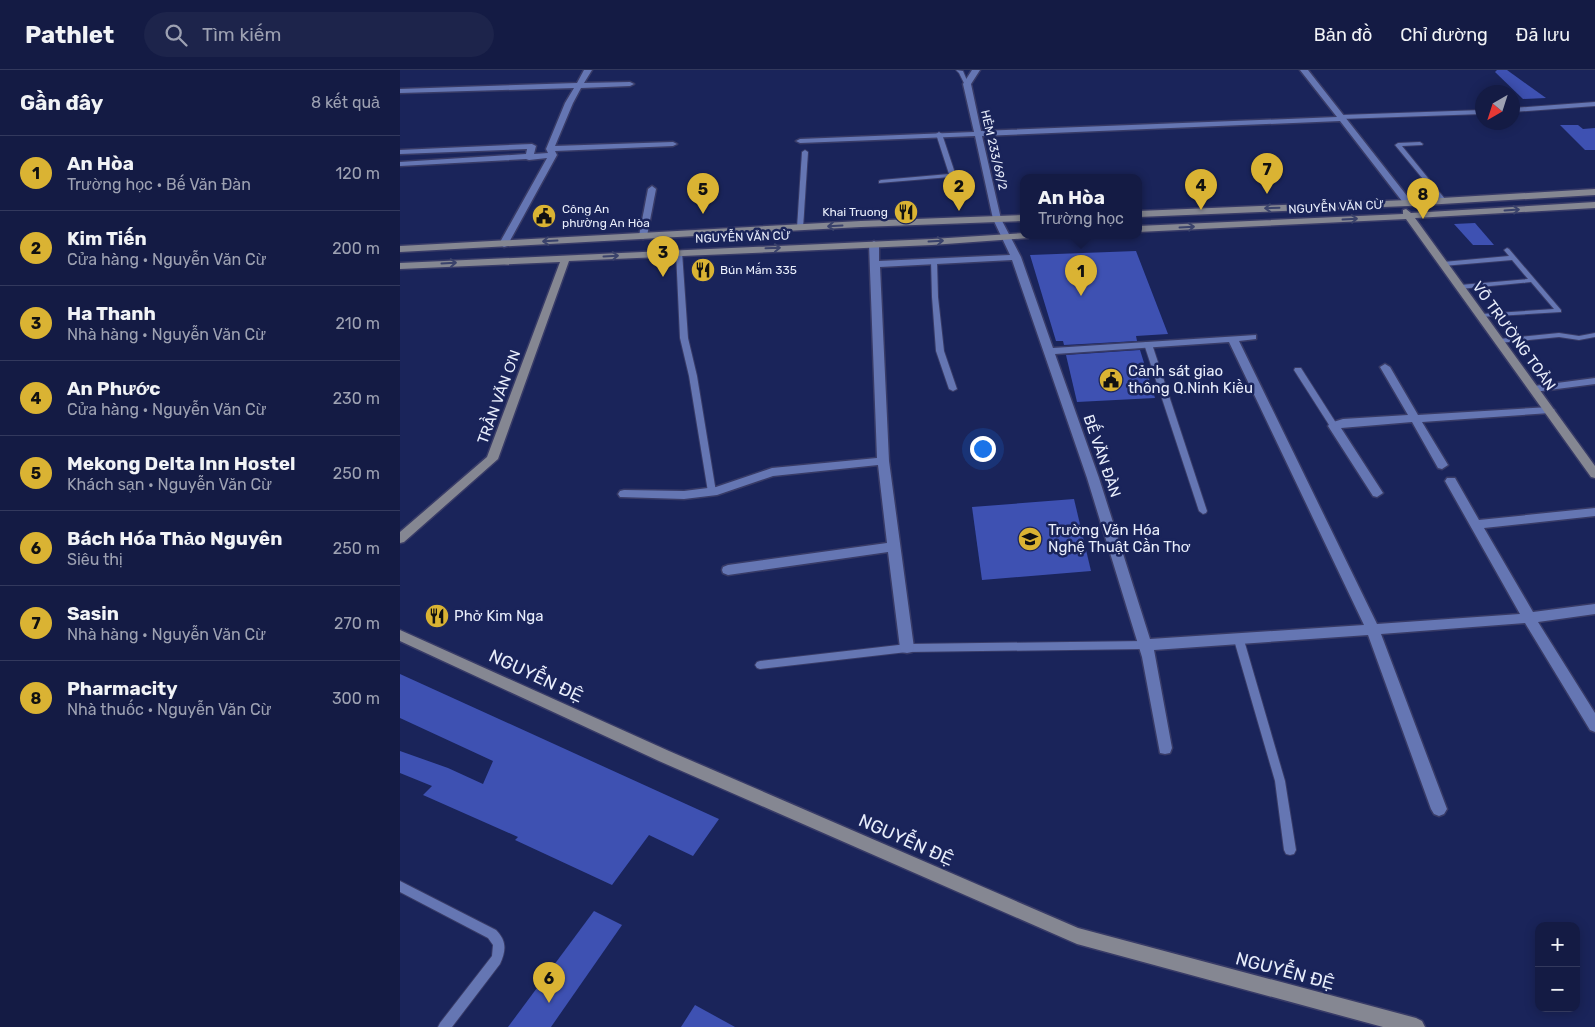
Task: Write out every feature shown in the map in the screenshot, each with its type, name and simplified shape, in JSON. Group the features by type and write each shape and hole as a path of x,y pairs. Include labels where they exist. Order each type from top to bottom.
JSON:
{"main road":[{"name":"NGUYỄN VĂN CỪ","path":"1142,214 1398,203 1595,192"},
{"name":"VÕ TRƯỜNG TOẢN","path":"1398,203 1595,474"},
{"name":"NGUYỄN VĂN CỪ","path":"1142,229 1595,205"},
{"name":"NGUYỄN VĂN CỪ","path":"400,249 1020,218"},
{"name":"NGUYỄN VĂN CỪ","path":"400,266 1020,235"},
{"name":"TRẦN VĂN ƠN","path":"400,539 492,459 566,258"},
{"name":"NGUYỄN ĐỆ","path":"400,635 664,756 1077,936 1416,1027"}],"street":[{"path":"504,244 551,152 569,103 588,70"},
{"path":"967,84 976,70"},
{"path":"1304,70 1408,202"},
{"path":"400,92 630,84"},
{"name":"HẺM 233/69/2","path":"967,84 997,219 1007,236"},
{"path":"800,141 1342,118"},
{"path":"400,164 529,158 551,152 673,144"},
{"path":"400,152 532,146 529,158"},
{"path":"643,236 652,189"},
{"name":"BẾ VĂN ĐÀN","path":"1007,236 1094,478 1149,657 1165,748"},
{"path":"874,244 883,461 907,648"},
{"path":"875,264 1016,257"},
{"path":"1048,351 1252,337"},
{"path":"1233,339 1373,630 1439,809"},
{"path":"1385,367 1442,465"},
{"path":"1534,389 1595,381"},
{"path":"1377,493 1334,426 1550,410"},
{"path":"624,494 684,496 712,492 772,472 883,461"},
{"path":"1451,481 1595,726"},
{"path":"1476,525 1595,512"},
{"path":"728,570 894,547"},
{"path":"1145,645 1239,640 1530,618 1595,609"}],"lane":[{"path":"958,70 967,84"},
{"path":"1520,109 1595,104"},
{"path":"1342,118 1475,112"},
{"path":"940,134 957,188"},
{"path":"1420,144 1398,145 1443,200"},
{"path":"800,228 805,152"},
{"path":"881,182 953,175"},
{"path":"1481,316 1559,311 1507,250"},
{"path":"679,252 684,338 693,376 712,492"},
{"path":"1443,264 1514,258"},
{"path":"934,262 940,350 954,389"},
{"path":"1460,287 1533,280"},
{"path":"1499,340 1559,335 1579,338 1595,335"},
{"path":"1148,344 1203,511"},
{"path":"1298,370 1334,426"},
{"path":"1239,640 1280,781 1290,850"},
{"path":"760,665 907,648 1145,645"},
{"path":"400,886 492,934 499,941 500,951 496,960 444,1027"}],"building":[{"path":"1497,70 1507,70 1546,98 1523,99 1520,96 1520,85 1508,85 1495,72"},
{"path":"1560,125 1578,125 1583,129 1595,128 1595,150 1585,150"},
{"path":"1475,223 1494,245 1473,245 1454,224"},
{"path":"1136,251 1168,334 1136,336 1137,341 1064,345 1063,341 1056,341 1030,255"},
{"name":"Cảnh sát giao thông Q.Ninh Kiều","path":"1140,350 1155,398 1077,402 1066,355"},
{"name":"Trường Văn Hóa Nghệ Thuật Cần Thơ","path":"1074,499 1091,571 982,580 972,507"},
{"path":"400,674 719,819 693,856 649,835 612,885 515,840 518,837 423,795 432,786 400,773 400,751 448,768 483,784 493,761 400,718"},
{"path":"594,911 622,925 551,1027 508,1027"},
{"path":"695,1005 735,1027 681,1027"}],"place":[{"name":"Sasin","path":"1267,194"},
{"name":"An Phước","path":"1201,210"},
{"name":"Kim Tiến","path":"959,211"},
{"name":"Khai Truong","path":"906,212"},
{"name":"Mekong Delta Inn Hostel","path":"703,214"},
{"name":"Công An phường An Hòa","path":"544,216"},
{"name":"Pharmacity","path":"1423,219"},
{"name":"Bún Mắm 335","path":"703,270"},
{"name":"Ha Thanh","path":"663,277"},
{"name":"An Hòa","path":"1081,296"},
{"name":"Cảnh sát giao thông Q.Ninh Kiều","path":"1111,380"},
{"name":"Trường Văn Hóa Nghệ Thuật Cần Thơ","path":"1030,539"},
{"name":"Phở Kim Nga","path":"437,616"},
{"name":"Bách Hóa Thảo Nguyên","path":"549,1003"}]}
